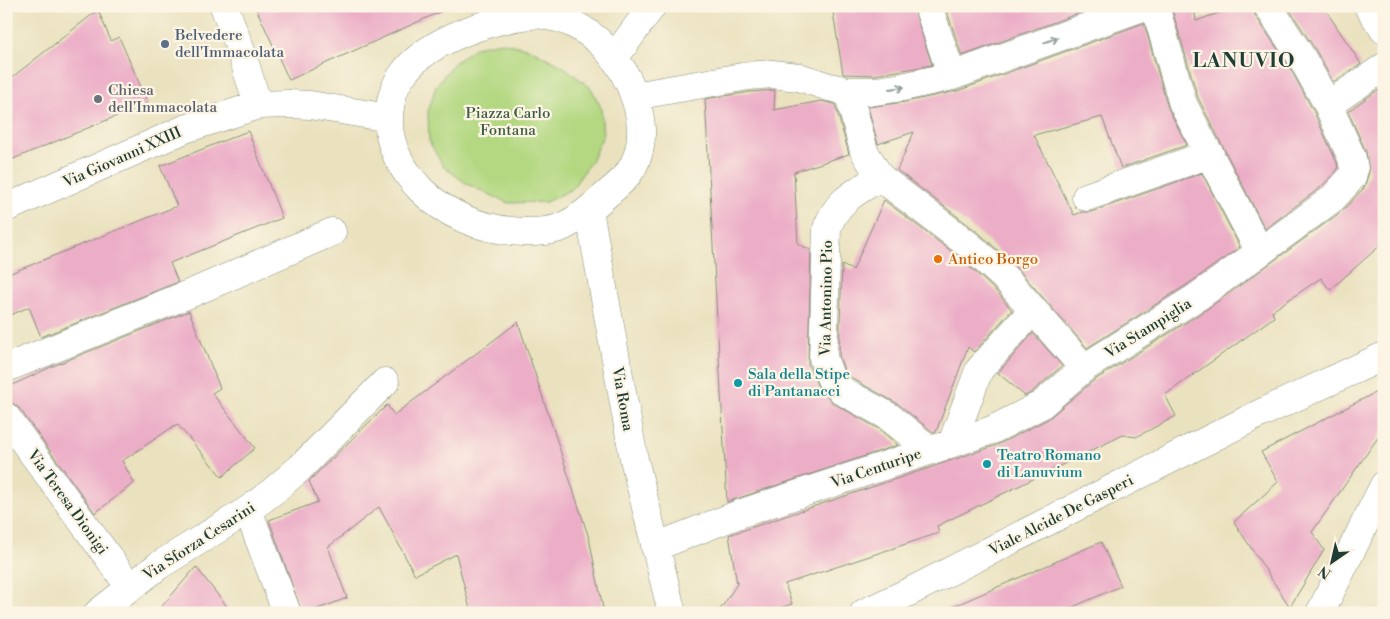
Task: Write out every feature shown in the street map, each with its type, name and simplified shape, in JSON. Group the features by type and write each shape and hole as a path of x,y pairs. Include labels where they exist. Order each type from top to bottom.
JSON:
{"street":[{"path":"224,6 258,105"},
{"path":"615,58 652,6"},
{"path":"928,6 952,76"},
{"path":"634,96 748,76 772,74 799,77 848,91 876,91 903,87 952,76 1145,6"},
{"path":"1155,6 1183,104 1260,252"},
{"name":"Via Stampiglia","path":"1084,368 1197,297 1332,199 1352,177 1354,169 1352,158 1328,105 1302,58 1268,6"},
{"path":"1368,6 1384,30"},
{"path":"538,14 563,19 586,32 606,47 626,77 634,96 640,117 641,139 634,163 628,173 589,210 562,226 547,231 534,232 496,229 462,219 435,202 411,179 393,147 388,118 396,86 408,67 423,54 472,29 491,23 538,14"},
{"path":"1328,105 1384,67"},
{"path":"848,91 864,151 880,177 970,246 1008,281 1084,368"},
{"name":"Via Giovanni XXIII","path":"6,208 185,129 258,105 310,105 388,118"},
{"path":"1086,197 1210,154"},
{"name":"Via Antonino Pio","path":"880,177 841,203 834,210 827,228 823,358 831,379 844,392 941,446"},
{"name":"Via Roma","path":"589,210 634,459 672,613"},
{"path":"6,368 194,292 332,232"},
{"path":"941,446 979,370 1033,310"},
{"name":"Viale Alcide De Gasperi","path":"864,613 917,588 1257,415 1384,356"},
{"name":"Via Centuripe","path":"655,547 742,513 992,430 1041,406 1084,368"},
{"name":"Via Sforza Cesarini","path":"98,613 130,587 187,547 248,510 300,468 385,382"},
{"name":"Via Teresa Dionigi","path":"6,417 130,587"},
{"path":"1320,613 1384,485"},
{"path":"248,510 287,613"}],"green space":[{"name":"Piazza Carlo Fontana","path":"501,42 530,49 564,67 591,88 601,108 603,136 591,161 572,189 546,202 508,203 467,184 443,166 429,141 428,112 436,86 454,63 476,47"}],"building":[{"path":"255,6 453,6 289,80"},
{"path":"832,6 913,6 932,65 875,75 843,74"},
{"path":"945,6 1098,6 962,56"},
{"path":"1171,6 1194,6 1196,21 1238,6 1252,6 1255,15 1289,66 1314,112 1337,163 1338,169 1321,187 1265,229 1198,98"},
{"path":"1287,6 1323,6 1361,64 1333,82 1315,49"},
{"path":"98,10 111,41 119,37 148,103 6,162 6,82"},
{"path":"1144,23 1168,108 1187,145 1121,168 1102,117 1034,135 1074,215 1082,212 1091,212 1202,173 1240,247 1188,284 1087,348 1019,270 980,234 897,170 914,132 878,144 868,107 905,102 957,91"},
{"path":"775,90 774,110 821,101 835,104 849,154 794,172 798,244 811,250 808,364 817,385 833,403 879,429 898,445 727,502 705,99"},
{"path":"1378,90 1384,99 1384,242 1330,290 1321,278 1272,311 1274,317 1165,395 1176,416 1136,437 1123,435 937,526 939,533 785,584 792,604 764,613 718,613 737,584 729,535 997,445 1048,419 1093,381 1206,310 1341,212 1364,188 1369,172 1366,152 1348,111"},
{"path":"248,131 282,218 170,263 178,282 41,337 29,307 6,317 6,275 177,206 160,166"},
{"path":"884,200 960,258 997,292 1012,310 974,352 968,347 934,433 898,404 853,379 844,370 839,355 842,265 853,270"},
{"path":"189,311 220,388 212,393 255,448 222,477 177,424 122,461 134,483 95,513 19,408 6,395 6,388 53,366"},
{"path":"518,322 589,538 604,613 471,613 456,554 415,575 379,507 328,547 347,598 307,613 302,613 269,520 318,502 309,481 387,405 394,415"},
{"path":"1033,333 1062,366 1025,396 998,373"},
{"path":"1384,388 1384,429 1312,532 1324,550 1290,607 1234,522 1278,482 1261,452"},
{"path":"1101,542 1121,586 1059,613 938,613"},
{"path":"196,567 232,613 156,613"}],"place":[{"name":"Belvedere dell'Immacolata","path":"165,44"},
{"name":"Chiesa dell'Immacolata","path":"98,99"},
{"name":"Antico Borgo","path":"938,259"},
{"name":"Sala della Stipe di Pantanacci","path":"738,383"},
{"name":"Teatro Romano di Lanuvium","path":"987,464"}],"district":[{"name":"LANUVIO","path":"1244,60"}]}
